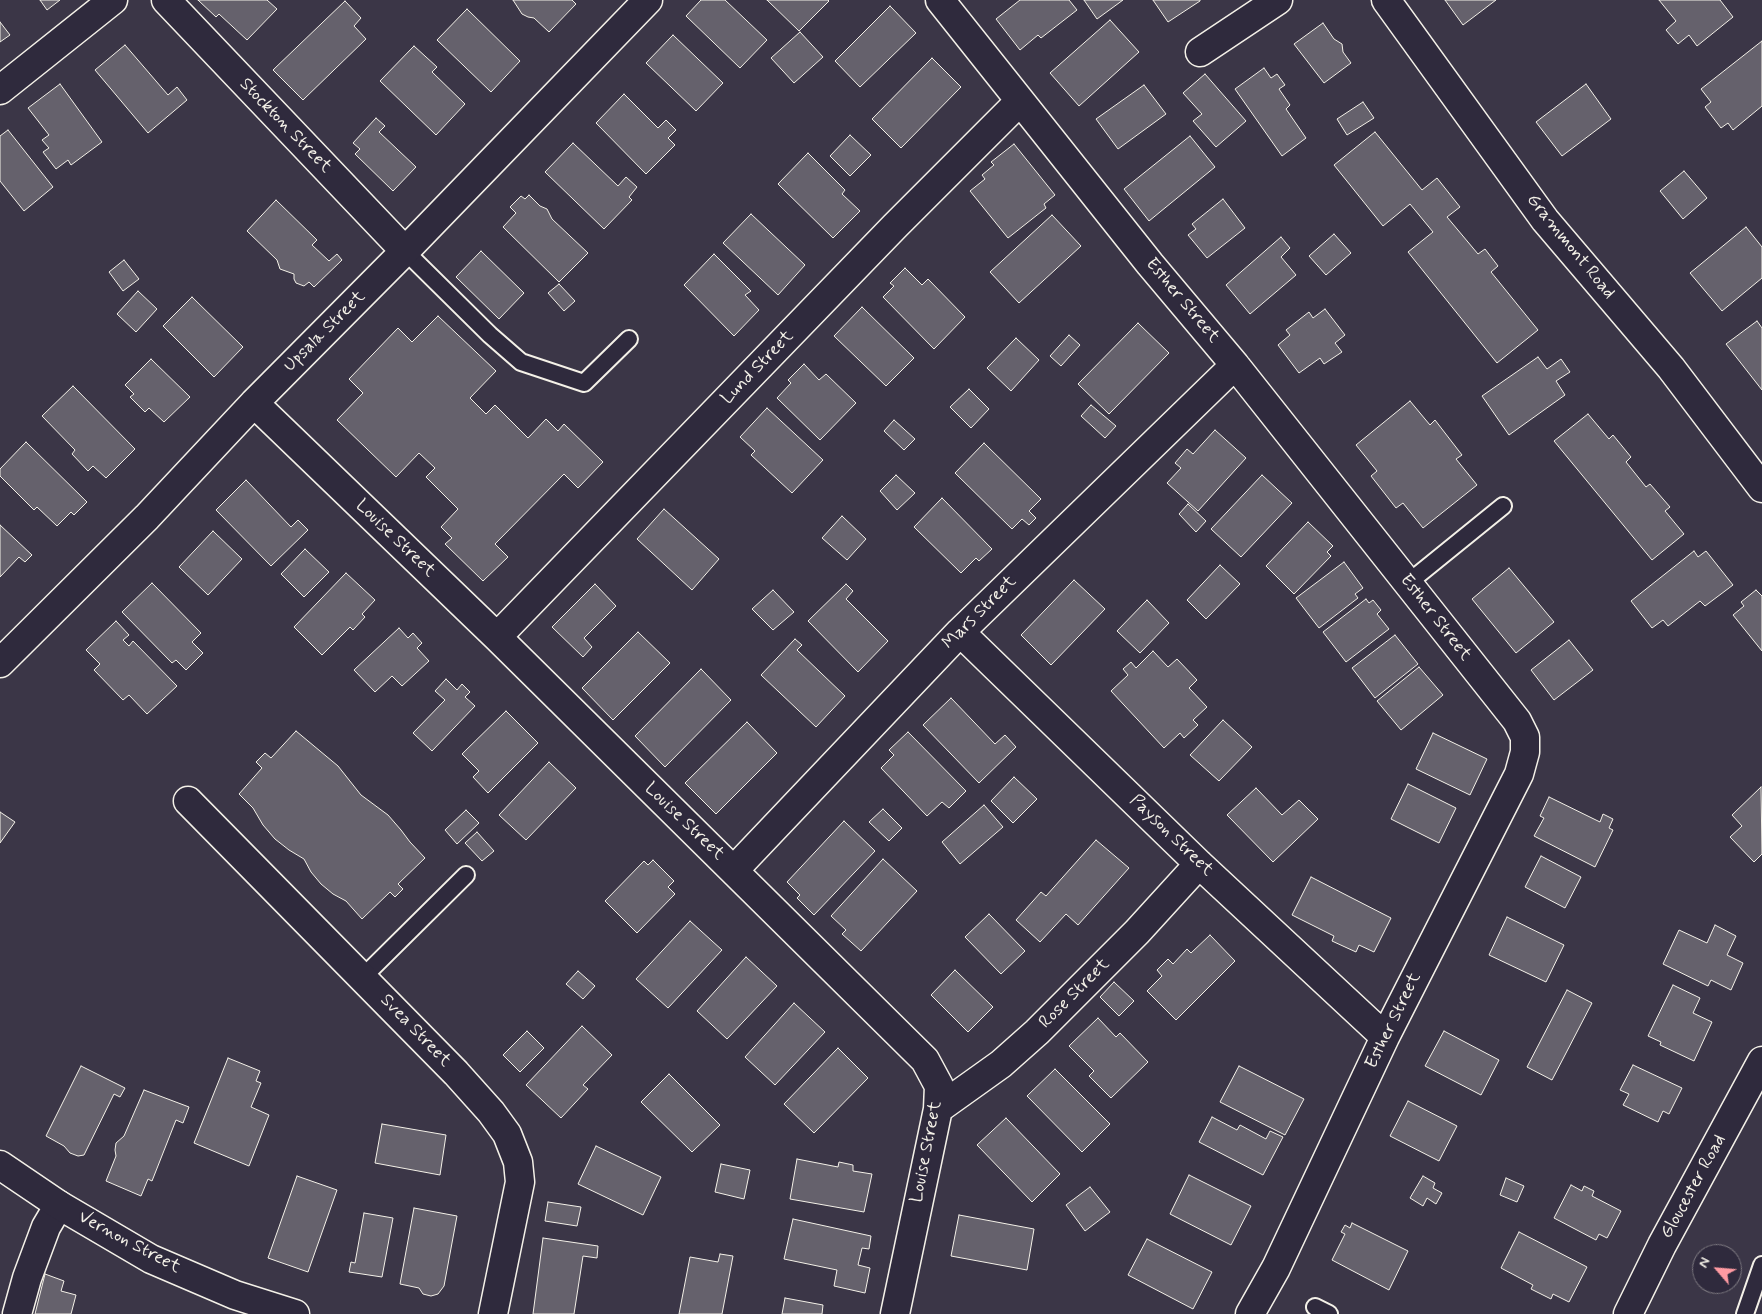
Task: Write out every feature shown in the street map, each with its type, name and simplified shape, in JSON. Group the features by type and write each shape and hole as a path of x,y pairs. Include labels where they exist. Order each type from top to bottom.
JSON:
{"street":[{"path":"0,90 113,0"},
{"name":"Stockton Street","path":"166,0 405,251"},
{"name":"Upsala Street","path":"0,663 147,517 254,403 405,251 648,0"},
{"name":"Esther Street","path":"940,0 1150,264 1235,365 1517,721 1525,736 1526,750 1520,774 1386,1037 1276,1268 1250,1314"},
{"path":"1200,52 1278,0"},
{"name":"Grammont Road","path":"1386,0 1545,220 1671,368 1762,488"},
{"name":"Lund Street","path":"496,637 895,226 1020,101"},
{"name":"Mars Street","path":"734,870 960,632 1235,365"},
{"name":"Louise Street","path":"254,403 734,870 925,1060 939,1086 938,1109 896,1314"},
{"name":"Payson Street","path":"960,632 1199,864 1386,1037"},
{"name":"Svea Street","path":"188,801 456,1073 491,1112 507,1134 518,1162 520,1182 493,1314"},
{"name":"Rose Street","path":"938,1109 1001,1064 1037,1032 1137,932 1199,864"},
{"name":"Gloucester Road","path":"1628,1314 1662,1245 1762,1061"},
{"name":"Vernon Street","path":"0,1165 59,1205 150,1259 235,1294 295,1314"},
{"path":"16,1314 46,1227 59,1205"}],"lane":[{"path":"405,251 490,335 521,362 584,383 629,339"},
{"path":"1408,583 1503,506"},
{"path":"363,977 466,875"},
{"path":"1744,1314 1762,1265"}],"building":[{"path":"40,0 60,0 47,10"},
{"path":"198,0 267,0 277,9 247,40 219,14 216,17"},
{"path":"513,0 572,0 576,4 549,32 534,18 522,14"},
{"path":"701,0 725,0 767,40 740,68 686,16"},
{"path":"767,0 828,0 829,1 799,31"},
{"path":"1020,0 1069,0 1077,10 1041,38 1038,35 1020,50 996,19"},
{"path":"1084,0 1123,0 1097,19"},
{"path":"1153,0 1200,0 1200,1 1168,22"},
{"path":"1445,0 1496,0 1463,25"},
{"path":"1659,0 1720,0 1733,17 1697,46 1689,35 1678,44 1666,30 1676,21"},
{"path":"345,1 361,18 354,26 366,39 303,100 273,70"},
{"path":"890,6 916,33 860,87 835,61"},
{"path":"467,9 520,61 491,92 437,40"},
{"path":"1110,20 1139,52 1079,106 1050,73"},
{"path":"0,22 10,35 0,42"},
{"path":"1323,23 1334,39 1342,44 1343,52 1351,63 1324,83 1294,44"},
{"path":"800,32 823,57 794,83 771,58"},
{"path":"673,35 723,83 696,111 646,63"},
{"path":"1762,41 1762,106 1733,130 1728,123 1721,128 1705,107 1711,102 1701,89"},
{"path":"125,45 168,95 177,87 187,100 148,133 95,70"},
{"path":"414,46 437,67 432,72 465,104 436,135 380,81"},
{"path":"932,58 961,87 901,148 872,119"},
{"path":"1264,68 1271,78 1277,74 1285,85 1279,89 1290,105 1286,109 1306,138 1282,156 1235,89"},
{"path":"1205,74 1246,121 1216,147 1193,121 1202,114 1183,93"},
{"path":"60,84 102,142 71,165 68,160 56,169 43,152 49,148 42,140 49,135 28,108"},
{"path":"1586,84 1611,119 1562,156 1536,122"},
{"path":"1144,85 1166,114 1118,149 1096,119"},
{"path":"624,94 658,128 666,120 676,130 668,138 675,145 646,174 596,123"},
{"path":"1363,102 1374,118 1347,135 1337,119"},
{"path":"376,118 385,126 379,132 416,167 393,191 355,154 360,149 353,143"},
{"path":"8,130 53,187 24,211 0,181 0,136"},
{"path":"1375,132 1422,190 1437,178 1460,207 1447,217 1478,254 1485,249 1498,266 1491,272 1538,330 1497,363 1408,252 1433,232 1410,204 1383,226 1334,165"},
{"path":"850,135 871,155 850,176 830,156"},
{"path":"1190,136 1215,167 1149,221 1124,189"},
{"path":"573,143 618,186 626,177 637,187 629,197 632,200 604,229 545,172"},
{"path":"1014,144 1055,195 1044,204 1046,208 1008,238 970,191 985,179 982,175 994,165 991,162"},
{"path":"808,153 845,190 842,194 860,211 833,238 778,184"},
{"path":"1684,171 1707,198 1683,219 1660,191"},
{"path":"529,195 540,206 547,209 552,219 588,253 559,282 503,227 516,213 510,207 521,196 525,199"},
{"path":"1223,199 1245,228 1207,258 1188,235 1196,229 1192,224"},
{"path":"276,200 317,240 312,245 329,261 337,254 342,260 314,287 309,282 304,286 296,283 294,274 280,269 277,260 247,231"},
{"path":"751,214 805,265 778,295 723,243"},
{"path":"1052,215 1081,246 1019,303 990,272"},
{"path":"1746,227 1762,247 1762,278 1722,311 1690,273"},
{"path":"1334,234 1351,253 1326,275 1309,256"},
{"path":"1281,237 1290,248 1281,257 1296,275 1250,314 1226,285"},
{"path":"481,251 524,293 499,319 456,277"},
{"path":"714,254 751,291 745,295 759,310 734,336 684,285"},
{"path":"124,260 139,279 123,291 109,272"},
{"path":"905,268 922,285 928,279 965,317 934,349 883,297 894,286 890,283"},
{"path":"559,284 575,301 564,311 548,293"},
{"path":"138,291 157,309 136,332 117,314"},
{"path":"192,297 243,347 214,377 163,326"},
{"path":"862,307 914,358 886,386 834,336"},
{"path":"1325,309 1345,335 1335,343 1342,352 1324,364 1320,358 1299,373 1278,345 1290,335 1286,330 1309,312 1313,318"},
{"path":"438,316 496,371 470,398 486,414 495,405 528,438 546,419 558,431 564,424 603,462 578,488 564,474 495,544 508,557 483,581 445,544 452,538 441,527 458,509 426,477 435,468 419,453 396,477 337,420 363,393 349,379 398,328 412,342"},
{"path":"1757,321 1762,328 1762,390 1726,344"},
{"path":"1138,323 1169,353 1109,414 1078,384"},
{"path":"1069,335 1080,345 1061,366 1050,356"},
{"path":"1016,338 1039,360 1011,391 987,368"},
{"path":"1538,357 1547,369 1561,359 1570,372 1556,381 1565,395 1509,435 1482,396"},
{"path":"151,359 190,397 164,422 149,408 145,412 130,397 134,394 125,385"},
{"path":"804,364 819,380 826,374 856,403 820,440 777,398 791,383 788,380"},
{"path":"73,386 135,449 106,478 93,466 88,471 72,454 75,450 42,416"},
{"path":"969,389 989,409 971,428 950,407"},
{"path":"1410,401 1430,425 1435,420 1462,455 1456,459 1477,485 1423,528 1403,503 1396,508 1371,476 1377,471 1356,445"},
{"path":"1091,405 1116,426 1105,438 1081,416"},
{"path":"767,408 823,460 792,493 751,455 755,451 740,437"},
{"path":"1588,414 1609,439 1613,435 1631,457 1626,462 1646,487 1650,484 1670,507 1665,511 1684,534 1652,560 1554,441"},
{"path":"894,420 915,439 904,450 884,431"},
{"path":"1215,430 1246,458 1198,511 1167,483 1181,468 1175,463 1187,449 1193,454"},
{"path":"26,442 87,502 74,515 71,512 57,526 37,507 34,510 0,476 0,469"},
{"path":"984,443 1041,499 1029,511 1036,518 1029,525 1022,519 1012,529 955,473"},
{"path":"896,475 915,493 897,510 880,491"},
{"path":"1262,475 1292,503 1241,557 1211,529"},
{"path":"246,480 291,527 298,520 308,530 271,566 216,510"},
{"path":"942,498 992,549 979,561 976,558 961,573 914,527"},
{"path":"1188,504 1206,521 1196,532 1179,514"},
{"path":"664,509 719,559 692,590 637,539"},
{"path":"842,516 866,539 847,560 822,538"},
{"path":"1308,522 1333,546 1327,552 1331,556 1294,594 1266,566"},
{"path":"0,525 32,555 25,562 19,557 0,577"},
{"path":"213,531 242,559 208,595 179,567"},
{"path":"305,549 329,572 304,597 281,574"},
{"path":"1694,551 1698,557 1706,551 1733,585 1705,606 1700,601 1668,626 1663,620 1652,628 1631,601"},
{"path":"1344,562 1363,588 1355,594 1358,598 1319,628 1296,598"},
{"path":"1220,565 1240,584 1206,619 1187,600"},
{"path":"1509,568 1554,622 1516,653 1472,599"},
{"path":"346,573 375,600 362,614 365,617 353,630 350,627 322,655 294,627"},
{"path":"1074,580 1105,609 1051,665 1021,635"},
{"path":"152,583 201,633 192,642 203,653 186,670 176,660 172,663 122,612"},
{"path":"595,584 616,606 584,638 592,647 583,657 552,627"},
{"path":"846,584 853,591 846,599 888,641 858,672 808,621"},
{"path":"773,590 794,612 773,630 752,609"},
{"path":"1756,590 1762,596 1762,651 1733,615 1744,606 1741,602"},
{"path":"1366,599 1369,603 1373,600 1381,610 1377,614 1389,629 1346,662 1323,632"},
{"path":"1147,600 1169,623 1140,653 1117,631"},
{"path":"116,621 129,635 123,640 129,646 133,641 177,686 147,714 129,695 123,700 94,670 100,664 86,650"},
{"path":"399,628 408,638 413,633 422,643 417,648 429,661 402,686 392,676 375,692 354,670"},
{"path":"638,632 670,663 613,720 582,688"},
{"path":"1395,635 1418,664 1375,698 1352,668"},
{"path":"795,639 802,645 797,650 845,696 816,727 761,675"},
{"path":"1569,640 1593,670 1554,700 1531,670"},
{"path":"1153,651 1168,667 1177,659 1197,680 1189,688 1207,707 1193,720 1198,725 1184,738 1180,733 1164,748 1111,691 1128,675 1123,669 1131,662 1136,668"},
{"path":"1419,667 1443,695 1401,730 1377,701"},
{"path":"701,669 731,700 665,767 635,736"},
{"path":"446,679 457,690 462,684 470,692 465,697 475,706 432,751 413,733 445,700 435,691"},
{"path":"951,698 995,744 1005,735 1016,747 979,783 923,725"},
{"path":"506,711 538,743 488,793 473,777 479,771 462,754"},
{"path":"1223,720 1252,747 1219,781 1190,755"},
{"path":"747,722 777,753 716,814 685,783"},
{"path":"296,731 338,766 361,795 388,815 425,858 398,884 403,889 395,897 390,892 362,919 346,901 333,894 321,884 311,872 304,859 275,839 263,825 253,808 239,794 262,768 256,762 265,753 271,758"},
{"path":"908,732 966,791 949,808 942,802 927,816 881,768 894,755 889,750"},
{"path":"1433,733 1487,759 1470,795 1416,769"},
{"path":"549,762 576,788 526,840 499,815"},
{"path":"1014,777 1037,799 1013,823 991,801"},
{"path":"1408,784 1456,808 1439,843 1391,819"},
{"path":"1761,787 1762,854 1754,862 1730,837 1742,826 1732,815"},
{"path":"1256,788 1282,815 1299,800 1318,819 1273,862 1227,815"},
{"path":"1549,797 1600,822 1603,814 1613,819 1609,828 1613,830 1595,867 1534,836 1544,818 1540,816"},
{"path":"984,805 1003,827 960,864 942,842"},
{"path":"883,809 902,828 889,841 869,822"},
{"path":"466,810 479,823 457,844 445,830"},
{"path":"0,812 15,822 0,843"},
{"path":"844,821 875,851 814,915 797,898 800,895 787,882"},
{"path":"477,832 494,851 482,861 465,843"},
{"path":"1096,840 1129,868 1078,925 1066,914 1040,942 1016,920 1041,892 1046,896"},
{"path":"1541,856 1581,877 1565,908 1525,887"},
{"path":"883,859 917,891 861,951 842,934 846,930 831,916"},
{"path":"653,860 674,881 668,887 675,894 637,933 605,901 644,861 648,865"},
{"path":"1311,877 1391,918 1374,952 1359,945 1356,952 1332,941 1334,936 1292,915"},
{"path":"989,914 1025,951 1001,974 965,937"},
{"path":"1507,917 1564,945 1546,982 1489,955"},
{"path":"690,921 722,950 668,1008 636,979"},
{"path":"1715,925 1736,936 1727,955 1743,963 1731,990 1711,980 1708,986 1663,964 1679,930 1707,943"},
{"path":"1210,935 1235,961 1176,1020 1147,991 1162,976 1157,970 1168,959 1173,964 1187,949 1191,953"},
{"path":"746,957 777,986 727,1039 697,1011"},
{"path":"955,970 993,1007 968,1032 931,995"},
{"path":"578,971 595,986 583,999 566,984"},
{"path":"1114,982 1134,1001 1119,1016 1100,997"},
{"path":"1673,985 1700,998 1693,1013 1712,1022 1694,1061 1660,1045 1661,1042 1648,1036"},
{"path":"1567,990 1592,1003 1552,1080 1527,1067"},
{"path":"794,1003 825,1032 775,1085 745,1057"},
{"path":"1098,1018 1116,1037 1120,1033 1148,1062 1111,1098 1089,1076 1094,1071 1069,1046"},
{"path":"582,1026 612,1055 583,1085 588,1089 561,1118 526,1085"},
{"path":"527,1031 544,1048 520,1072 503,1055"},
{"path":"1444,1031 1499,1060 1481,1095 1425,1066"},
{"path":"838,1048 868,1078 814,1133 784,1104"},
{"path":"228,1058 260,1071 256,1081 261,1083 251,1107 269,1115 249,1166 194,1143"},
{"path":"1633,1065 1682,1088 1669,1114 1663,1111 1658,1122 1623,1105 1629,1094 1620,1090"},
{"path":"81,1066 125,1088 120,1097 114,1094 84,1155 78,1156 70,1153 64,1146 46,1136"},
{"path":"1239,1066 1304,1099 1285,1135 1220,1102"},
{"path":"1055,1069 1110,1124 1082,1152 1027,1096"},
{"path":"669,1074 720,1125 692,1152 641,1102"},
{"path":"144,1090 189,1107 183,1123 176,1120 152,1181 148,1179 141,1196 106,1181 116,1156 116,1143 124,1136"},
{"path":"1408,1101 1457,1126 1439,1161 1390,1136"},
{"path":"1212,1117 1237,1130 1240,1125 1266,1139 1270,1131 1283,1137 1263,1175 1199,1142"},
{"path":"1006,1118 1060,1174 1032,1202 977,1145"},
{"path":"382,1124 446,1135 440,1175 375,1163"},
{"path":"596,1146 661,1177 643,1215 578,1184"},
{"path":"797,1159 838,1167 839,1162 853,1165 853,1171 872,1174 864,1212 790,1199"},
{"path":"721,1164 750,1170 744,1199 715,1192"},
{"path":"1189,1175 1251,1206 1231,1245 1170,1214"},
{"path":"297,1176 337,1190 308,1272 268,1258"},
{"path":"1423,1176 1435,1183 1433,1188 1442,1193 1436,1204 1427,1198 1423,1206 1410,1198"},
{"path":"1506,1178 1524,1186 1517,1202 1500,1195"},
{"path":"1571,1185 1582,1191 1584,1186 1594,1191 1592,1196 1621,1211 1607,1238 1599,1234 1596,1240 1554,1218"},
{"path":"1090,1187 1110,1212 1085,1231 1066,1205"},
{"path":"548,1202 581,1207 577,1226 545,1221"},
{"path":"414,1208 457,1216 444,1286 438,1294 431,1296 423,1294 419,1288 400,1284"},
{"path":"364,1213 393,1218 382,1277 349,1272 351,1262 355,1263"},
{"path":"959,1215 1034,1229 1027,1270 951,1256"},
{"path":"793,1219 871,1236 869,1249 862,1248 858,1265 870,1268 865,1293 834,1286 837,1270 784,1259"},
{"path":"1352,1223 1408,1251 1389,1290 1332,1260 1345,1234 1341,1232 1345,1225 1350,1228"},
{"path":"1519,1232 1587,1267 1569,1302 1553,1294 1551,1299 1531,1289 1533,1285 1501,1268"},
{"path":"543,1238 598,1246 597,1258 583,1256 574,1314 533,1314"},
{"path":"1147,1239 1212,1272 1193,1309 1128,1275"},
{"path":"720,1254 733,1256 722,1314 679,1314 690,1257 718,1262"},
{"path":"45,1274 64,1281 61,1291 76,1295 71,1314 35,1314"},
{"path":"785,1298 823,1305 822,1314 782,1314"}]}
